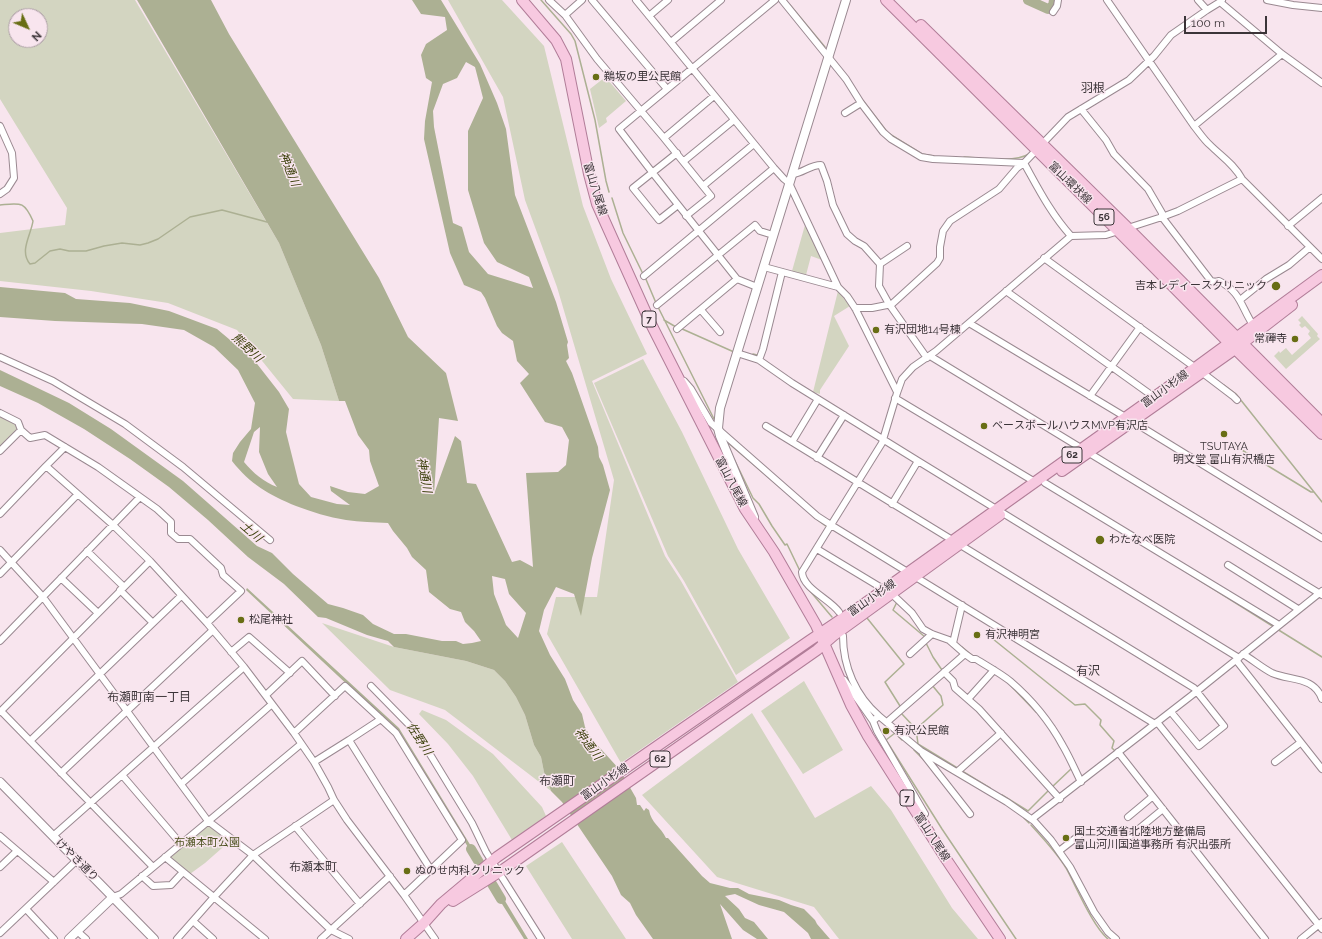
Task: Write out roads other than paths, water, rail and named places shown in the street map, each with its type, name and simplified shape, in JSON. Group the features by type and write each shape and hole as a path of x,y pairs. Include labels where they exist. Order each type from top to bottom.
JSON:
{"main road":[{"name":"富山八尾線","path":"522,0 556,40 566,59 589,174 597,204 648,317 674,370 742,502 816,625 820,634 821,647 831,661 851,705 868,736 920,819 1000,939"},
{"name":"富山環状線","path":"886,0 1123,230 1235,343 1322,434"},
{"name":"富山環状線","path":"896,0 1039,147"},
{"name":"富山小杉線","path":"1235,343 1253,325 1322,275"},
{"name":"富山小杉線","path":"406,939 455,899 501,870 821,647 912,574 999,511 1035,482 1129,419 1322,282"},
{"name":"富山環状線","path":"1235,343 1322,423"},
{"name":"富山小杉線","path":"1129,419 1154,396 1198,370"},
{"name":"富山小杉線","path":"999,511 1045,483 1084,450"},
{"name":"富山小杉線","path":"424,923 441,904 494,859 808,641 912,574"}],"street":[{"path":"550,0 565,15 597,59 684,161 711,196 686,216"},
{"path":"565,15 582,0"},
{"path":"592,0 667,89"},
{"path":"636,0 774,168 789,183 838,286 855,308 896,395 1035,482"},
{"path":"649,16 668,0"},
{"path":"671,42 721,0"},
{"path":"757,287 737,279 619,129 640,110 775,0"},
{"path":"782,0 846,79 861,103 883,132 891,139 921,157 933,159 1024,163"},
{"path":"758,528 725,450 718,428 720,408 846,0"},
{"path":"1052,12 1057,6 1058,0"},
{"path":"1107,0 1208,144 1231,164 1242,179 1322,259"},
{"path":"1198,0 1207,10"},
{"path":"1267,0 1322,8"},
{"path":"855,308 872,308 892,304 937,263 940,258 940,247 943,231 950,221 999,189 1017,168 1024,163 1068,117 1129,80 1154,56 1171,35 1221,1 1282,54 1322,83"},
{"path":"1194,126 1282,54"},
{"path":"664,138 714,96"},
{"path":"845,113 861,103"},
{"path":"1081,109 1106,140 1114,154 1148,189 1162,213 1162,218 1211,281 1218,281 1233,292 1240,300 1253,325"},
{"path":"684,161 734,120"},
{"path":"0,126 12,153 14,178 7,189 0,194"},
{"path":"703,186 754,144"},
{"path":"676,153 633,188 659,220 678,205"},
{"path":"1024,163 1059,223 1071,236"},
{"path":"793,174 815,165 820,165 827,182 833,205 848,234 855,241 864,246 880,264 879,286 889,304 929,357 1321,593 1298,609 1171,712 1118,752 1060,799 1032,819"},
{"path":"644,276 774,168"},
{"path":"839,612 830,602 810,588 802,576 802,572 882,443 896,395 906,374 913,367 929,357 1071,236 1096,236 1123,230 1162,218 1242,179"},
{"path":"1288,226 1322,198"},
{"path":"657,305 755,225 760,231 773,235"},
{"path":"880,264 907,246"},
{"path":"1240,300 1266,279 1289,265 1310,247"},
{"path":"1044,258 1140,327 1237,400"},
{"path":"764,267 838,286"},
{"path":"759,360 782,272"},
{"path":"677,329 737,279"},
{"path":"1006,291 1154,396"},
{"path":"701,310 720,332"},
{"path":"969,323 1129,419 1322,538"},
{"path":"1090,396 1140,327"},
{"path":"737,352 759,360 786,379 882,439 1239,657 1272,672 1310,684 1317,689 1322,699"},
{"path":"0,356 53,381 125,424 183,467 270,540"},
{"path":"674,370 691,389 711,424 718,428 726,437 817,516 1156,723 1321,926 1301,939"},
{"path":"792,442 818,399"},
{"path":"0,413 18,422 21,430 30,438 44,435 65,446 98,467 156,509 171,522 171,533 178,539 190,539 221,568 223,575 241,591 207,623"},
{"path":"817,458 844,415"},
{"path":"766,426 1187,684 1196,692 1224,726 1199,746 1171,712"},
{"path":"0,451 21,430"},
{"path":"0,514 65,446"},
{"path":"892,504 918,461"},
{"path":"46,466 77,495 113,525 150,561 207,623 244,667 314,762 334,800 347,820 390,876 435,939"},
{"path":"1045,483 1279,625"},
{"path":"0,574 77,495"},
{"path":"0,642 140,497"},
{"path":"817,549 880,587"},
{"path":"0,550 43,597 208,821 253,855 331,930 349,939"},
{"path":"87,551 153,623"},
{"path":"150,561 0,712 61,772 152,867"},
{"path":"1228,565 1298,609"},
{"path":"61,578 98,613"},
{"path":"30,741 181,596"},
{"path":"894,596 912,613 920,625 932,634 953,643 972,659 976,659 1010,681 1041,714 1062,745 1081,782"},
{"path":"953,643 962,605"},
{"path":"61,772 213,630"},
{"path":"910,654 932,634"},
{"path":"842,636 846,662 852,680 862,700 921,751 1032,819 1059,851 1070,867 1094,912 1108,932 1116,939"},
{"path":"231,652 249,637 290,673"},
{"path":"887,722 965,654"},
{"path":"1239,657 1300,743 1322,769"},
{"path":"831,661 873,721 877,731 925,814 920,819"},
{"path":"266,695 302,662 335,696"},
{"path":"53,836 244,667"},
{"path":"968,699 994,670"},
{"path":"944,672 953,681 956,688 979,709 1060,799"},
{"path":"294,733 345,686 396,733 462,840 404,895"},
{"path":"371,686 417,733 501,870 541,939"},
{"path":"181,784 272,704"},
{"path":"873,721 879,716"},
{"path":"314,762 381,719"},
{"path":"957,772 1001,733"},
{"path":"349,740 431,870"},
{"path":"1274,762 1300,743"},
{"path":"69,939 113,897 121,894 301,744"},
{"path":"921,751 970,814"},
{"path":"1118,752 1265,939"},
{"path":"122,775 181,844"},
{"name":"けやき通り","path":"0,782 154,939"},
{"path":"1128,817 1152,797"},
{"path":"177,939 253,855 334,800"},
{"path":"1124,841 1163,809"},
{"path":"295,826 360,904"},
{"path":"1059,851 1081,834"},
{"path":"0,836 54,882"},
{"path":"0,867 18,851"},
{"path":"165,857 266,939"},
{"path":"0,933 76,860"},
{"path":"142,876 153,886 171,885 184,872"},
{"path":"321,939 390,876"},
{"path":"26,909 54,939"},
{"path":"193,921 212,939"},
{"path":"77,931 86,939"}],"water":[{"name":"神通川","path":"137,0 211,0 229,34 379,278 408,337 446,373 458,421 439,418 434,494 455,436 461,441 467,483 476,484 512,562 520,560 533,567 526,473 558,472 566,465 569,440 562,427 545,422 520,383 529,374 517,361 513,341 502,333 497,326 481,292 464,285 450,253 424,139 425,121 432,82 426,78 421,55 426,44 447,30 445,17 421,14 412,0 441,0 480,64 497,103 506,129 515,195 556,302 568,342 569,358 566,361 572,373 598,447 599,457 603,465 610,490 592,558 581,616 574,594 556,587 544,610 539,631 550,655 565,679 573,700 582,714 585,727 591,738 620,770 636,798 637,805 640,805 644,811 646,808 649,810 654,822 666,838 668,838 710,883 730,888 738,888 749,894 779,900 804,909 830,939 811,939 808,933 784,912 759,905 735,894 725,896 739,909 745,918 754,922 768,939 757,939 743,930 720,904 732,939 653,939 636,915 630,903 621,895 612,876 562,802 551,791 544,772 541,757 534,745 525,715 516,697 505,681 494,670 466,661 394,647 388,641 367,635 326,618 318,617 284,584 248,557 169,487 84,429 38,403 0,386 0,370 69,403 111,429 183,481 257,546 272,553 293,574 328,604 363,615 373,624 394,634 406,634 442,641 456,641 463,644 481,641 465,622 461,612 450,609 429,592 426,570 412,557 388,523 346,520 326,516 302,508 269,493 253,482 239,469 232,461 233,453 251,429 255,403 238,370 214,347 184,330 142,324 55,321 0,317 0,287 65,293 76,299 130,303 169,311 217,329 254,360 279,392 289,409 286,432 299,484 311,497 337,504 350,505 331,491 330,486 348,492 365,494 379,486 370,461 369,450 358,435 345,401 339,401 321,345 279,243","holes":["466,62 475,67 483,98 468,131 468,190 484,243 497,262 529,277 533,288 488,274 469,252 462,227 453,223 434,127 433,111 443,84 457,78","260,427 259,452 268,474 277,487 259,477 244,462 254,432","492,576 505,579 509,594 526,613 518,638 506,625 494,594"]},
{"path":"247,588 399,728 480,859 477,862 398,732 246,590"},
{"path":"496,886 528,939 524,939 492,888"}],"waterway":[{"path":"541,0 571,34 575,41 595,120 609,192"},
{"path":"1028,0 1048,9 1053,6 1054,0"},
{"path":"790,5 825,47"},
{"path":"861,98 888,133 922,154 934,156"},
{"path":"964,157 1007,159 1023,157 1029,154"},
{"path":"612,198 623,233 643,274"},
{"path":"0,205 21,205 30,214 33,221 26,248 27,259 30,264 35,263 50,251 60,249 69,251 86,251 122,243 140,245 148,243 158,239 190,217 222,210 267,222"},
{"path":"645,277 656,303"},
{"path":"658,307 714,419"},
{"path":"664,320 676,327"},
{"path":"680,328 734,352"},
{"path":"753,354 757,355"},
{"path":"1224,385 1236,394 1322,502"},
{"path":"726,441 811,514"},
{"path":"1232,444 1311,492 1314,492"},
{"path":"734,459 753,498 759,504 785,545 787,544 800,571"},
{"path":"1027,474 1032,477"},
{"path":"815,518 827,527 826,528"},
{"path":"1172,563 1274,627"},
{"path":"810,591 832,617"},
{"path":"897,602 893,610 925,637"},
{"path":"867,618 904,664 885,682 900,706"},
{"path":"1277,629 1322,657"},
{"path":"993,639 1075,705 1085,704 1101,720 1100,725 1114,741 1112,748 1115,751"},
{"path":"926,643 942,670"},
{"path":"962,647 973,656"},
{"path":"916,729 943,705 941,696 932,685"},
{"path":"1011,686 1036,712"},
{"path":"901,713 916,729 918,744 959,769"},
{"path":"881,733 886,740 895,733 902,740"},
{"path":"886,740 942,829 1016,939"},
{"path":"914,750 924,760"},
{"path":"1052,787 1072,768 1071,767"},
{"path":"962,771 990,788"},
{"path":"1028,811 1049,790"},
{"path":"1002,795 1028,811"},
{"path":"1024,818 1029,823"},
{"path":"1031,825 1062,862 1085,906 1102,933 1108,939"},
{"name":"佐野川","path":"471,849 501,899"}],"place":[{"name":"鵜坂の里公民館","path":"596,77"},
{"name":"吉本レディースクリニック","path":"1276,286"},
{"name":"有沢団地14号棟","path":"876,330"},
{"name":"常禪寺","path":"1295,339"},
{"name":"ベースボールハウスMVP有沢店","path":"984,426"},
{"name":"TSUTAYA 明文堂 富山有沢橋店","path":"1224,434"},
{"name":"わたなべ医院","path":"1100,540"},
{"name":"松尾神社","path":"241,620"},
{"name":"有沢神明宮","path":"977,635"},
{"name":"有沢公民館","path":"886,731"},
{"name":"国土交通省北陸地方整備局 富山河川国道事務所 有沢出張所","path":"1066,838"},
{"name":"ぬのせ内科クリニック","path":"407,871"}],"district":[{"name":"羽根","path":"1093,88"},
{"name":"有沢","path":"1088,671"},
{"name":"布瀬町南一丁目","path":"149,697"},
{"name":"布瀬町","path":"557,781"},
{"name":"布瀬本町","path":"313,867"}],"water label":[{"name":"熊野川","path":"247,348"},
{"name":"土川","path":"251,532"}],"park label":[{"name":"布瀬本町公園","path":"207,843"}]}
